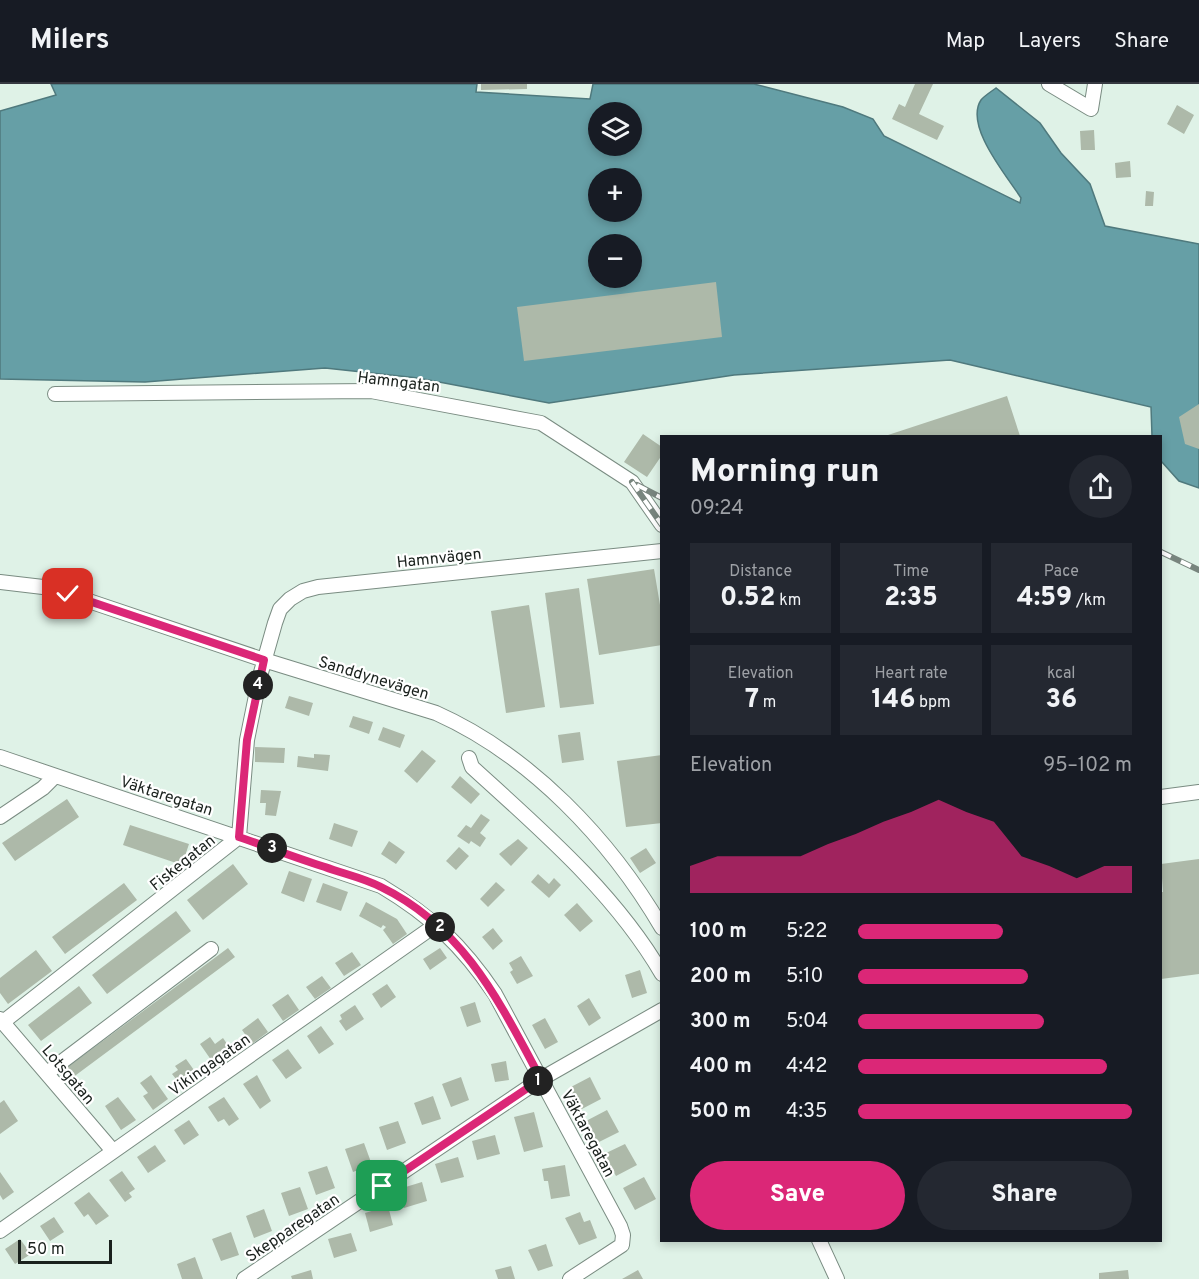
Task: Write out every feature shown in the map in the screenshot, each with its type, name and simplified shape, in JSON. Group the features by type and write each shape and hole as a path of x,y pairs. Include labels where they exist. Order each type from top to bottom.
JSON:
{"street":[{"path":"1049,84 1091,109 1095,84"},
{"name":"Hamngatan","path":"55,394 371,391 463,406 541,423 632,482 660,522"},
{"name":"Hamnvägen","path":"264,660 280,609 303,591 318,587 660,551"},
{"name":"Sanddynevägen","path":"0,582 44,587 68,594 264,660 436,713 483,737 508,755 576,816 657,909"},
{"name":"Fiskegatan","path":"2,1020 239,837 247,740 264,660"},
{"name":"Väktaregatan","path":"0,757 381,886 411,904 437,924 472,960 495,993 620,1226 623,1235 622,1245 570,1279"},
{"path":"469,758 472,767 559,848 619,912 660,971"},
{"path":"0,818 55,776"},
{"path":"1162,796 1199,792"},
{"name":"Vikingagatan","path":"0,1231 437,924"},
{"path":"47,1073 211,949"},
{"name":"Skepparegatan","path":"244,1279 541,1079 660,1011"},
{"name":"Lotsgatan","path":"2,1020 113,1152"},
{"path":"820,1242 837,1279"}],"water":[{"path":"51,84 477,84 476,92 590,99 593,84 754,84 843,107 873,119 884,136 1020,203 1021,198 989,150 978,123 977,111 981,100 996,88 1040,123 1061,153 1090,184 1105,226 1199,244 1199,488 1179,481 1162,462 1162,435 1152,435 1151,407 950,360 734,375 549,403 418,378 325,368 145,382 0,379 0,111 56,95"}],"building":[{"path":"481,84 527,84 527,89 481,90"},
{"path":"915,84 933,84 919,114 944,126 937,140 892,119 899,104 905,107"},
{"path":"1177,105 1194,115 1184,134 1167,124"},
{"path":"1094,130 1095,150 1081,150 1080,131"},
{"path":"1130,161 1131,177 1116,178 1115,163"},
{"path":"1146,191 1154,192 1153,206 1145,206"},
{"path":"716,282 722,337 524,361 517,307"},
{"path":"1007,396 1020,435 888,435"},
{"path":"1199,404 1199,449 1185,444 1179,417"},
{"path":"643,434 660,446 660,458 647,477 624,462"},
{"path":"654,569 660,605 660,645 599,655 587,579"},
{"path":"579,588 594,704 560,708 545,593"},
{"path":"529,605 545,707 506,713 491,611"},
{"path":"289,696 313,703 309,716 285,708"},
{"path":"353,716 373,722 369,734 349,727"},
{"path":"383,727 405,735 400,748 378,740"},
{"path":"580,732 584,760 562,763 558,735"},
{"path":"255,747 285,748 284,763 255,762"},
{"path":"422,750 436,761 417,783 404,771"},
{"path":"314,754 330,755 328,771 297,767 298,756 314,758"},
{"path":"660,755 660,823 626,827 617,761"},
{"path":"460,776 480,794 471,804 451,787"},
{"path":"261,790 281,791 276,816 265,815 266,803 260,803"},
{"path":"67,799 79,817 15,861 2,843"},
{"path":"481,814 490,820 480,833 486,838 480,847 471,841 469,844 457,836 466,825 471,828"},
{"path":"334,823 358,831 352,847 329,839"},
{"path":"130,825 189,844 182,865 123,845"},
{"path":"518,839 528,848 511,866 499,854"},
{"path":"389,841 405,852 396,864 381,854"},
{"path":"459,847 469,856 456,870 446,861"},
{"path":"646,848 656,863 640,873 630,858"},
{"path":"1199,859 1199,974 1162,979 1162,864"},
{"path":"233,864 248,884 203,920 187,900"},
{"path":"289,871 312,879 304,902 281,893"},
{"path":"538,874 549,884 554,878 561,885 549,898 531,882"},
{"path":"496,882 505,890 488,907 480,899"},
{"path":"124,883 137,900 65,954 52,937"},
{"path":"323,883 348,892 341,911 316,902"},
{"path":"366,902 397,919 407,934 393,944 383,930 386,927 383,925 381,928 359,916"},
{"path":"577,903 593,921 580,932 564,915"},
{"path":"176,911 191,931 107,994 92,975"},
{"path":"493,928 503,941 493,950 482,937"},
{"path":"228,948 235,957 72,1078 65,1069"},
{"path":"440,948 447,958 430,970 423,959"},
{"path":"36,950 52,971 8,1004 0,993 0,978"},
{"path":"352,952 361,965 344,976 335,963"},
{"path":"521,956 533,976 517,984 510,972 513,970 509,963"},
{"path":"640,970 647,993 632,998 625,975"},
{"path":"322,976 331,988 315,999 306,987"},
{"path":"387,984 396,997 381,1008 372,994"},
{"path":"79,986 92,1003 41,1041 28,1025"},
{"path":"288,994 299,1010 283,1021 272,1005"},
{"path":"589,998 601,1018 589,1026 577,1006"},
{"path":"475,1002 481,1022 467,1027 460,1007"},
{"path":"355,1005 364,1019 346,1031 339,1021 342,1019 340,1015"},
{"path":"258,1018 268,1032 252,1044 242,1030"},
{"path":"545,1018 558,1042 545,1049 532,1025"},
{"path":"321,1026 334,1044 319,1054 307,1036"},
{"path":"210,1037 215,1044 223,1038 234,1054 216,1067 200,1044"},
{"path":"288,1049 302,1068 286,1079 272,1060"},
{"path":"186,1059 199,1077 183,1088 172,1074 178,1070 175,1066"},
{"path":"506,1061 509,1080 495,1082 491,1064"},
{"path":"151,1075 168,1099 153,1110 143,1096 148,1093 140,1083"},
{"path":"257,1075 271,1101 260,1109 243,1084"},
{"path":"461,1077 469,1100 451,1107 442,1084"},
{"path":"590,1077 601,1099 580,1110 569,1088"},
{"path":"433,1096 441,1119 422,1125 414,1103"},
{"path":"118,1097 136,1120 121,1130 105,1106"},
{"path":"224,1097 239,1119 229,1126 224,1119 218,1122 208,1107"},
{"path":"4,1100 18,1121 0,1134 0,1103"},
{"path":"607,1110 619,1132 597,1143 586,1121"},
{"path":"534,1112 543,1147 524,1152 514,1117"},
{"path":"189,1120 199,1135 184,1145 174,1130"},
{"path":"398,1121 406,1143 387,1150 379,1127"},
{"path":"495,1135 500,1154 477,1160 472,1141"},
{"path":"364,1143 372,1165 353,1172 345,1149"},
{"path":"625,1144 637,1165 616,1176 604,1154"},
{"path":"155,1145 166,1161 148,1173 137,1157"},
{"path":"458,1157 464,1177 441,1183 435,1164"},
{"path":"565,1165 570,1196 551,1199 548,1181 544,1181 542,1169"},
{"path":"327,1166 335,1188 316,1195 308,1172"},
{"path":"122,1171 135,1189 129,1193 132,1197 125,1202 109,1180"},
{"path":"0,1172 14,1192 3,1200 0,1195"},
{"path":"644,1177 656,1199 635,1210 623,1188"},
{"path":"422,1182 427,1201 404,1208 399,1189"},
{"path":"300,1187 308,1209 289,1216 281,1193"},
{"path":"89,1192 109,1216 96,1225 88,1214 84,1217 74,1203"},
{"path":"388,1206 393,1225 370,1232 365,1213"},
{"path":"264,1209 272,1231 254,1238 246,1216"},
{"path":"580,1212 584,1222 590,1220 597,1238 579,1245 565,1218"},
{"path":"54,1217 64,1232 50,1241 40,1226"},
{"path":"231,1232 239,1255 221,1261 212,1239"},
{"path":"351,1233 357,1251 334,1258 328,1239"},
{"path":"20,1239 31,1254 15,1264 5,1249"},
{"path":"546,1244 553,1266 538,1271 528,1250"},
{"path":"195,1257 203,1279 182,1279 177,1264"},
{"path":"511,1266 515,1279 498,1279 495,1270"},
{"path":"311,1270 313,1279 292,1279 291,1276"},
{"path":"638,1270 643,1279 622,1279"},
{"path":"1128,1270 1129,1279 1099,1279 1099,1273"}],"railway":[{"path":"632,482 660,522"},
{"path":"637,485 660,497"},
{"path":"1162,552 1199,570"}],"route":[{"path":"68,594 264,660 247,740 242,824 239,837 381,886 411,904 437,924 472,960 495,993 541,1079 382,1186"}]}
